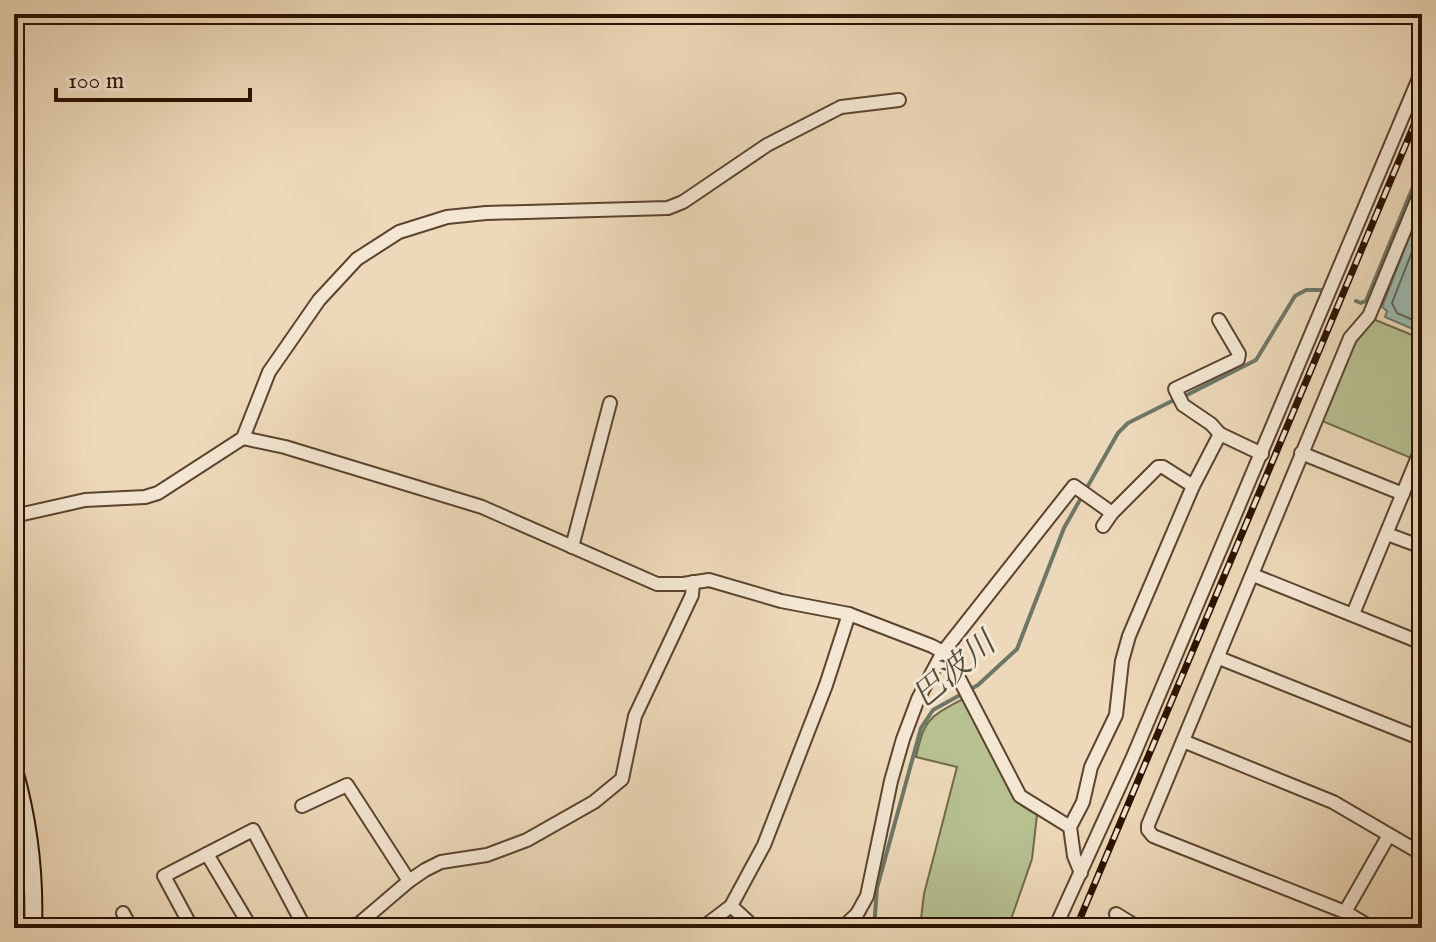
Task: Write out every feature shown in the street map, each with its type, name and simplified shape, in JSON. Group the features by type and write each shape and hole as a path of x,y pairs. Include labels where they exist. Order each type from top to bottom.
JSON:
{"main road":[{"path":"14,770 29,832 33,928"}],"street":[{"path":"1055,928 1132,759 1422,71"},
{"path":"14,516 85,500 145,497 158,493 243,438 269,372 319,300 357,259 399,232 447,217 486,213 668,208 683,202 767,145 841,107 899,100"},
{"path":"1372,928 1345,912 1150,833 1150,819 1350,338 1369,316 1422,188"},
{"path":"1219,320 1239,354 1238,359 1175,389 1183,405 1220,434 1262,454"},
{"path":"572,547 610,403"},
{"path":"1081,873 1074,856 1070,827 1083,802 1091,767 1116,715 1122,661 1129,636 1193,486 1220,434"},
{"path":"243,438 285,447 482,507 657,584 709,580 781,601 849,614 943,652 1020,796 1070,827"},
{"path":"1353,614 1422,447"},
{"path":"1301,453 1403,494"},
{"path":"1103,526 1158,467 1193,486"},
{"path":"842,928 857,914 867,896 903,739 918,699 943,652 1074,486 1112,513"},
{"path":"1387,534 1422,547"},
{"path":"1253,575 1422,643"},
{"path":"354,928 409,881 441,862 487,855 527,840 594,802 622,779 635,716 692,595 693,582"},
{"path":"702,928 731,906 764,845 826,685 849,614"},
{"path":"1219,658 1422,739"},
{"path":"1183,741 1333,802 1422,854"},
{"path":"302,806 347,785 409,881"},
{"path":"192,928 164,876 253,830 305,928"},
{"path":"1345,912 1389,835"},
{"path":"207,854 251,928"},
{"path":"731,906 755,928"},
{"path":"123,913 131,928"},
{"path":"1116,914 1139,928"}],"green space":[{"path":"1373,319 1422,339 1422,431 1411,458 1322,421 1354,343"},
{"path":"963,699 1021,805 1037,815 1032,859 1008,928 920,927 924,894 957,767 916,757 922,734 930,720"}],"water":[{"path":"1422,204 1422,333 1385,317 1387,311 1382,307"}],"waterway":[{"name":"巴波川","path":"1356,301 1366,301 1422,165"},
{"name":"巴波川","path":"1185,396 1256,360 1295,296 1306,290 1322,290"},
{"name":"巴波川","path":"874,928 877,888 921,728 933,710 978,685 1017,649 1064,528 1118,433 1128,423 1172,401"}],"railway":[{"path":"1076,928 1422,106"}]}
